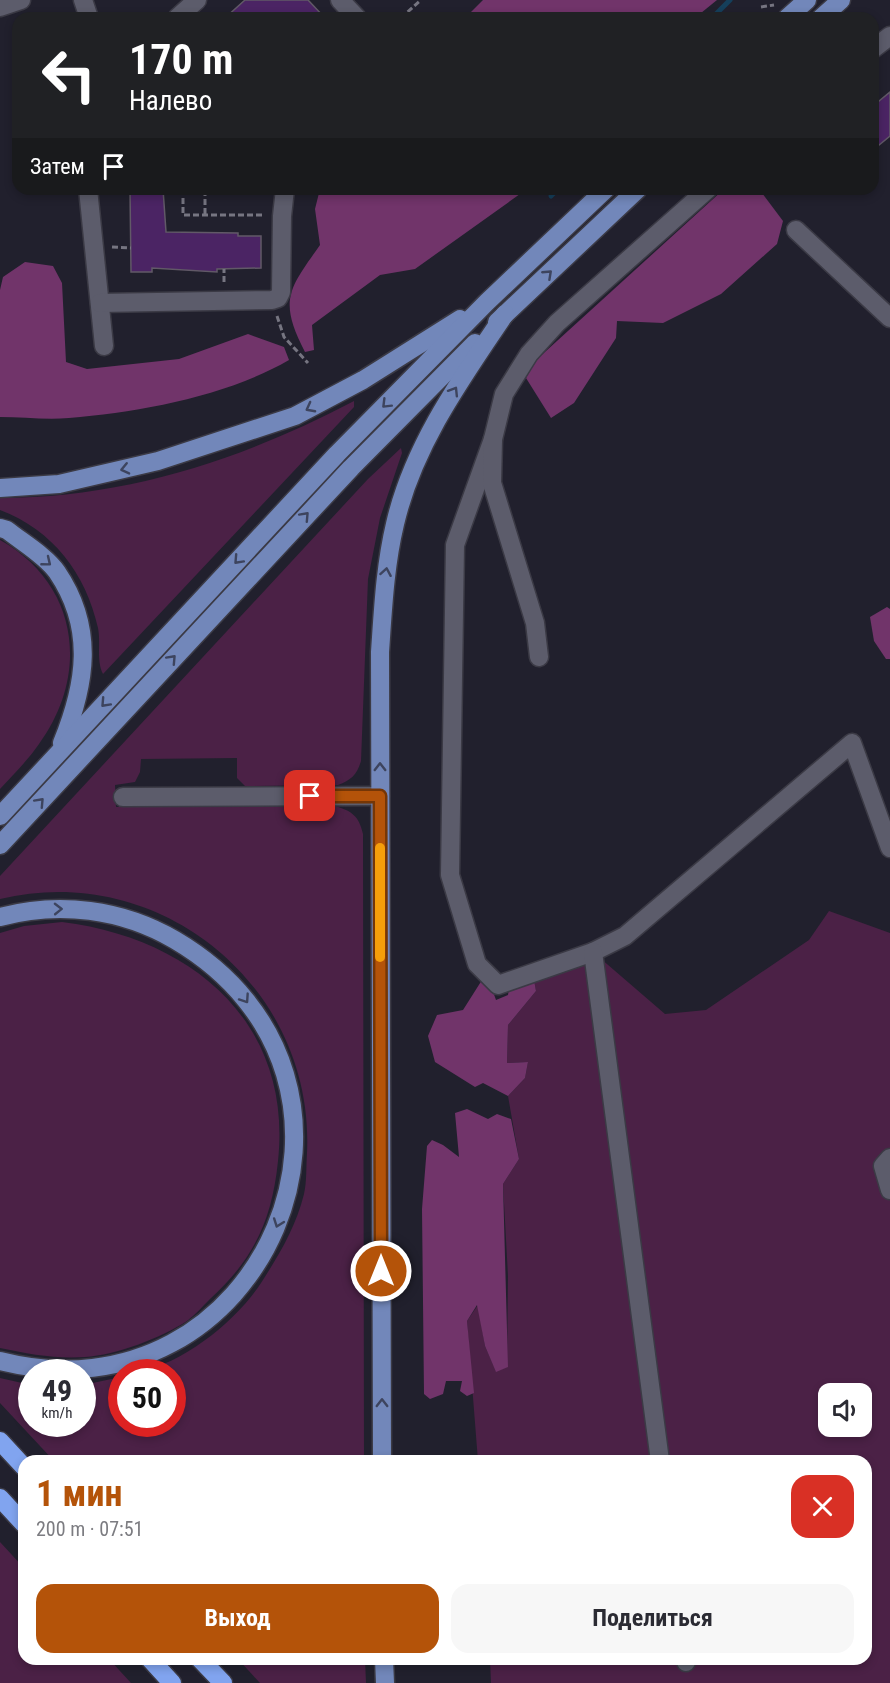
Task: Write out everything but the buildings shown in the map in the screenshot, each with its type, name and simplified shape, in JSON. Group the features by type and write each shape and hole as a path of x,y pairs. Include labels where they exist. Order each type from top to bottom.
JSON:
{"highway":[{"path":"0,1441 18,1460"},
{"path":"0,1498 18,1518"},
{"path":"156,1665 172,1683"},
{"path":"206,1665 223,1683"}],"main road":[{"path":"794,12 807,0"},
{"path":"828,12 841,0"},
{"path":"0,816 337,453 487,302 600,195"},
{"path":"0,845 351,468 505,314 632,195"},
{"path":"0,488 59,484 159,461 295,416 363,380 487,302"},
{"path":"382,1455 380,796 381,640 384,583 395,523 417,457 451,394 505,314"},
{"path":"0,528 7,530 56,570 77,611 84,667 75,712 58,754"},
{"path":"0,917 22,911 60,908 104,912 157,930 200,955 241,992 268,1034 288,1082 295,1132 290,1191 271,1241 236,1293 193,1331 138,1358 83,1370 33,1369 0,1361"},
{"path":"384,1665 385,1683"}],"street":[{"path":"0,7 21,0"},
{"path":"184,12 197,0"},
{"path":"340,0 351,12"},
{"path":"89,195 104,346"},
{"path":"100,303 272,300 278,298 281,292 284,195"},
{"path":"701,195 557,323 529,354 504,394 493,439 455,545 450,875 477,964 498,985 593,952 625,936 852,743 890,848"},
{"path":"796,230 890,318"},
{"path":"493,439 492,483 535,623 539,657"},
{"path":"123,797 380,796"},
{"path":"593,952 659,1455"},
{"path":"890,1158 884,1166 890,1190"}],"path":[{"path":"407,12 420,0"},
{"path":"183,195 183,215 282,216"},
{"path":"205,195 205,215"},
{"path":"284,337 308,363"}],"shaded area":[{"path":"483,0 717,0 702,12 471,12"},
{"path":"318,195 519,195 415,269 380,275 312,325 314,350 305,352 292,320 290,307 295,284 320,245 315,209"},
{"path":"717,195 764,195 783,221 777,244 721,294 663,323 617,321 616,338 574,403 551,418 526,378 535,361"},
{"path":"25,262 53,266 62,283 66,362 87,369 179,359 248,334 284,347 289,360 265,373 211,393 153,407 69,418 0,417 0,290 3,277"},
{"path":"354,401 354,407 103,674 100,663 99,634 93,608 76,572 51,542 36,529 0,510 0,498 93,491 138,483 183,471 270,441"},
{"path":"401,448 402,453 380,518 368,579 361,761 358,770 350,779 338,785 245,786 237,778 237,758 141,759 140,772 135,782 115,785 116,807 335,806 354,815 361,828 363,834 364,1455 48,1455 32,1437 96,1437 96,1382 108,1380 108,1437 186,1437 186,1359 174,1359 224,1325 238,1312 261,1283 286,1240 301,1206 305,1189 307,1153 303,1093 285,1038 256,990 217,949 170,919 117,899 60,892 0,899 0,876 368,479"},
{"path":"0,540 26,559 47,581 61,605 68,632 70,660 66,689 55,717 35,750 0,789"},
{"path":"887,607 890,609 890,659 886,659 874,641 870,617"},
{"path":"829,911 890,933 890,1683 491,1683 490,1665 872,1665 872,1455 478,1455 467,1321 478,1305 485,1346 496,1371 507,1367 508,1276 503,1184 519,1159 508,1096 525,1078 528,1062 507,1063 508,1025 536,991 534,980 600,958 665,1014 706,1010 809,940"},
{"path":"62,922 109,931 152,947 191,968 224,995 250,1029 269,1067 278,1111 278,1161 271,1202 258,1237 238,1269 187,1321 151,1339 124,1349 85,1357 42,1356 0,1348 0,933 24,926"},
{"path":"482,980 491,986 496,1000 508,995 510,982 534,980 536,991 508,1025 507,1063 528,1062 525,1078 508,1096 483,1083 475,1087 435,1062 428,1036 437,1015 463,1010"},
{"path":"467,1109 488,1119 497,1114 511,1119 519,1159 503,1184 508,1367 496,1372 485,1346 477,1305 467,1321 474,1393 467,1396 460,1391 462,1381 446,1381 443,1394 430,1399 424,1394 422,1209 427,1146 432,1140 459,1157 455,1113"},
{"path":"0,1378 18,1382 18,1422 0,1403"},
{"path":"0,1542 18,1562 18,1665 114,1665 131,1683 0,1683"},
{"path":"244,1665 365,1665 366,1683 260,1683"}],"waterway":[{"path":"718,12 730,0"}],"slow traffic":[{"path":"380,848 380,957"}],"route":[{"path":"310,796 380,796 381,1271"}]}
